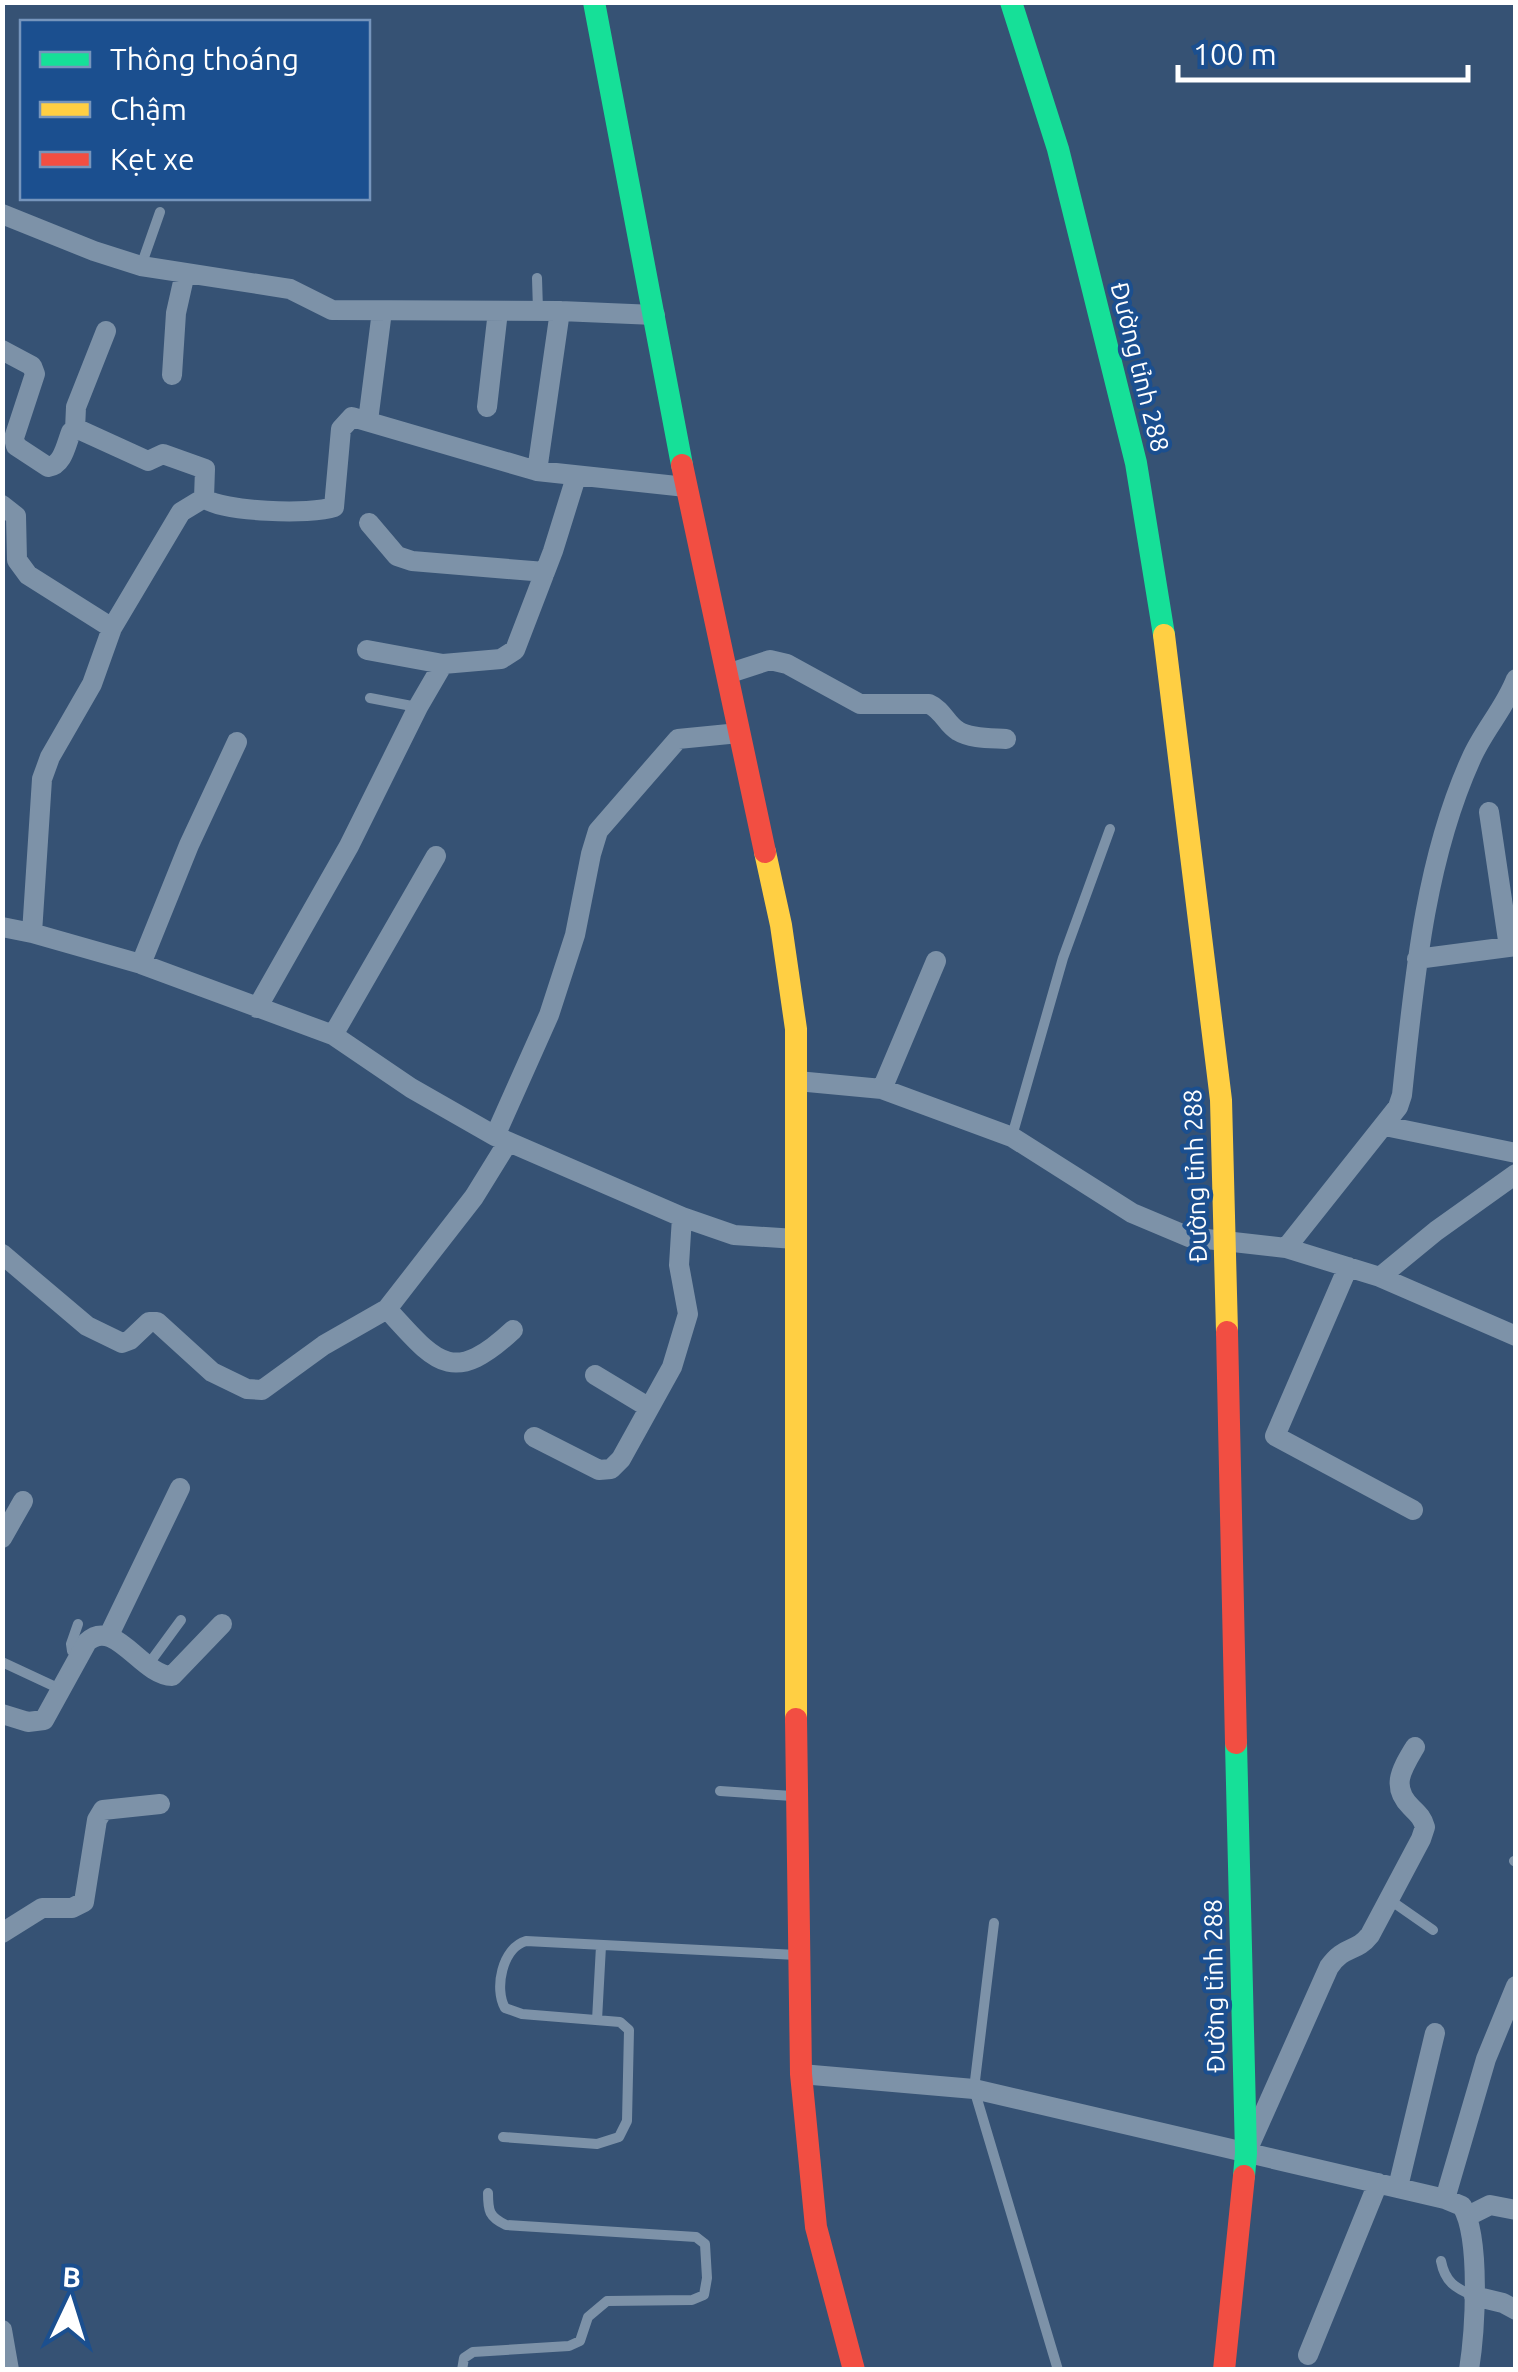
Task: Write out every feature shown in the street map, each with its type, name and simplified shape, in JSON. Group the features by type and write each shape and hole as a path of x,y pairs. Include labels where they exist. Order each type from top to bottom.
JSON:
{"street":[{"path":"594,2 686,487 780,925 796,1029 795,1620 801,2074 816,2226 854,2370"},
{"name":"Đường tỉnh 288","path":"1011,2 1058,149 1139,482 1173,688 1222,1100 1246,2153 1224,2370"},
{"path":"2,214 141,266 290,289 332,310 560,310 655,315"},
{"path":"172,375 175,324 185,273"},
{"path":"537,471 560,310"},
{"path":"368,421 382,311"},
{"path":"487,408 498,311"},
{"path":"2,350 34,370 32,389 14,438 16,446 48,467 54,466 75,430 76,406 106,331"},
{"path":"204,498 210,503 241,508 334,507 340,429 352,417 537,471 686,487"},
{"path":"75,430 148,461 163,454 202,467 206,474 204,498"},
{"path":"368,650 443,664 502,659 515,650 576,477"},
{"path":"32,933 42,779 50,757 92,684 112,628 181,512 204,498"},
{"path":"2,506 16,516 17,560 28,575 112,628"},
{"path":"370,523 397,556 545,572"},
{"path":"726,674 770,660 788,664 860,704 928,704 938,708 955,730 969,736 1006,739"},
{"path":"257,1008 349,846 443,664"},
{"path":"1286,1248 1385,1126 1402,1095 1417,960 1449,819 1472,757 1510,696 1516,679"},
{"path":"2,1254 87,1326 122,1343 149,1322 157,1322 212,1372 247,1389 262,1390 324,1345 386,1309 474,1197 502,1139 575,935 598,831 678,740 739,733"},
{"path":"141,964 189,846 238,742"},
{"path":"1417,960 1512,946 1489,812"},
{"path":"333,1035 436,856"},
{"path":"4,932 32,933 141,964 333,1035 411,1088 502,1139 682,1217 734,1234 796,1239"},
{"path":"882,1090 936,962"},
{"path":"797,1081 882,1090 1012,1137 1132,1213 1190,1236 1286,1248 1348,1267 1516,1336"},
{"path":"1385,1126 1516,1153"},
{"path":"1380,1277 1516,1174"},
{"path":"534,1437 599,1470 611,1469 621,1460 672,1367 688,1314 679,1265 682,1217"},
{"path":"1348,1267 1275,1436 1413,1510"},
{"path":"386,1309 434,1356 454,1365 470,1361 513,1330"},
{"path":"595,1374 648,1407"},
{"path":"108,1635 180,1488"},
{"path":"2,1538 23,1501"},
{"path":"2,1714 28,1722 44,1720 92,1637 108,1635 148,1666 164,1676 172,1676 222,1624"},
{"path":"1246,2153 1330,1967 1338,1953 1362,1945 1426,1827 1400,1796 1398,1781 1415,1747"},
{"path":"2,1933 42,1908 72,1908 84,1902 97,1820 103,1810 160,1804"},
{"path":"1444,2199 1486,2059 1516,1986"},
{"path":"1308,2355 1388,2185 1435,2033"},
{"path":"801,2074 974,2089 1388,2185 1462,2206 1468,2216 1474,2296 1469,2370"},
{"path":"1468,2216 1490,2205 1516,2210"},
{"path":"1474,2296 1516,2310"},
{"path":"2,2330 8,2370"}],"lane":[{"path":"141,266 160,212"},
{"path":"537,278 538,311"},
{"path":"370,698 418,707"},
{"path":"1012,1137 1063,958 1110,829"},
{"path":"148,1666 182,1620"},
{"path":"78,1624 71,1644 79,1656"},
{"path":"2,1662 62,1690"},
{"path":"720,1790 798,1797"},
{"path":"1389,1899 1433,1930"},
{"path":"994,1924 974,2089 1058,2370"},
{"path":"502,2137 598,2144 619,2137 627,2121 631,2040 624,2024 522,2014 505,2008 500,1996 506,1957 517,1944 526,1941 798,1955"},
{"path":"597,2020 601,1946"},
{"path":"462,2370 464,2358 473,2352 569,2346 580,2341 588,2317 606,2301 692,2300 704,2295 707,2278 706,2244 696,2237 506,2225 493,2219 488,2211 488,2193"},
{"path":"1442,2261 1452,2286 1474,2296"}],"traffic: fast":[{"path":"594,2 682,465"},
{"path":"1011,2 1058,149 1136,463 1164,635"},
{"path":"1236,1743 1244,2176"}],"traffic: slow":[{"path":"1164,635 1221,1100 1227,1332"},
{"path":"765,852 781,925 796,1029 796,1719"}],"traffic: jam":[{"path":"682,465 765,852"},
{"path":"1227,1332 1236,1743"},
{"path":"796,1719 801,2074 816,2227 854,2370"},
{"path":"1224,2370 1244,2176"}]}
